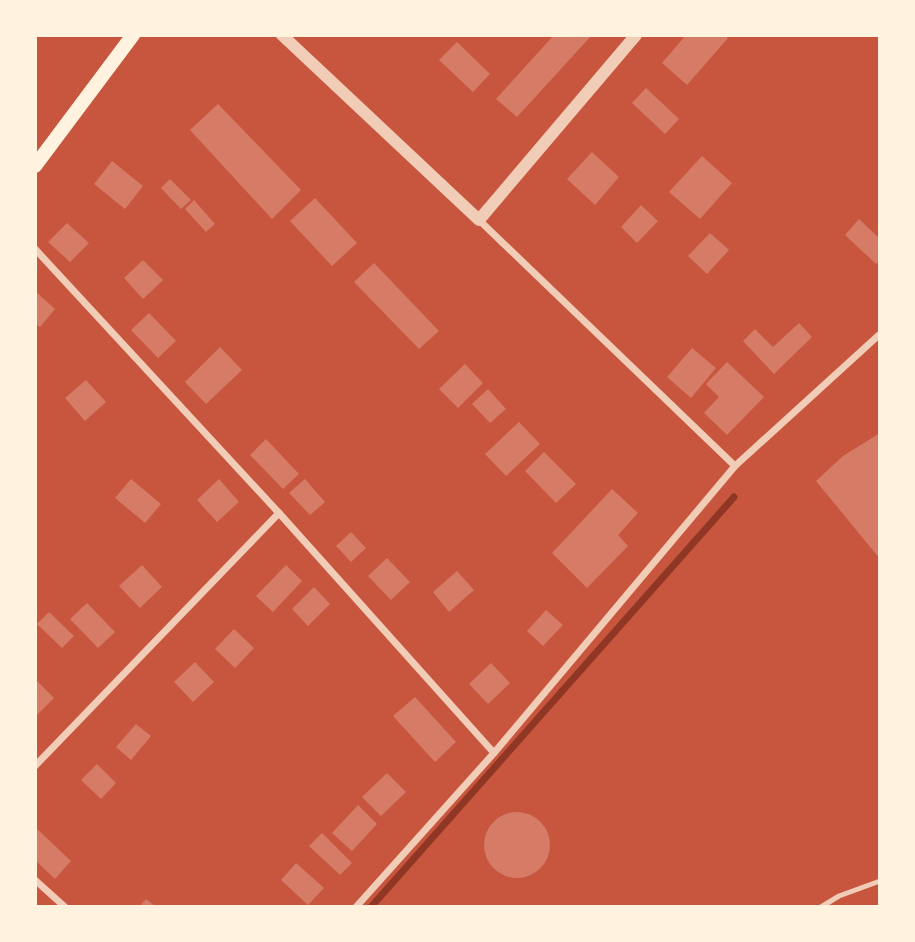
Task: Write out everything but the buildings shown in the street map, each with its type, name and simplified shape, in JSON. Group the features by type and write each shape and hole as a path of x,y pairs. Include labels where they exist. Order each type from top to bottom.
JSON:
{"main road":[{"path":"35,166 134,35"}],"street":[{"path":"282,35 735,466"},
{"path":"479,220 636,35"},
{"path":"35,249 279,513 494,753"},
{"path":"356,907 494,753 735,466 880,334"},
{"path":"35,766 279,513"},
{"path":"35,880 65,907"}],"lane":[{"path":"821,907 846,893 880,881"}],"waterway":[{"path":"371,907 734,497"}]}
